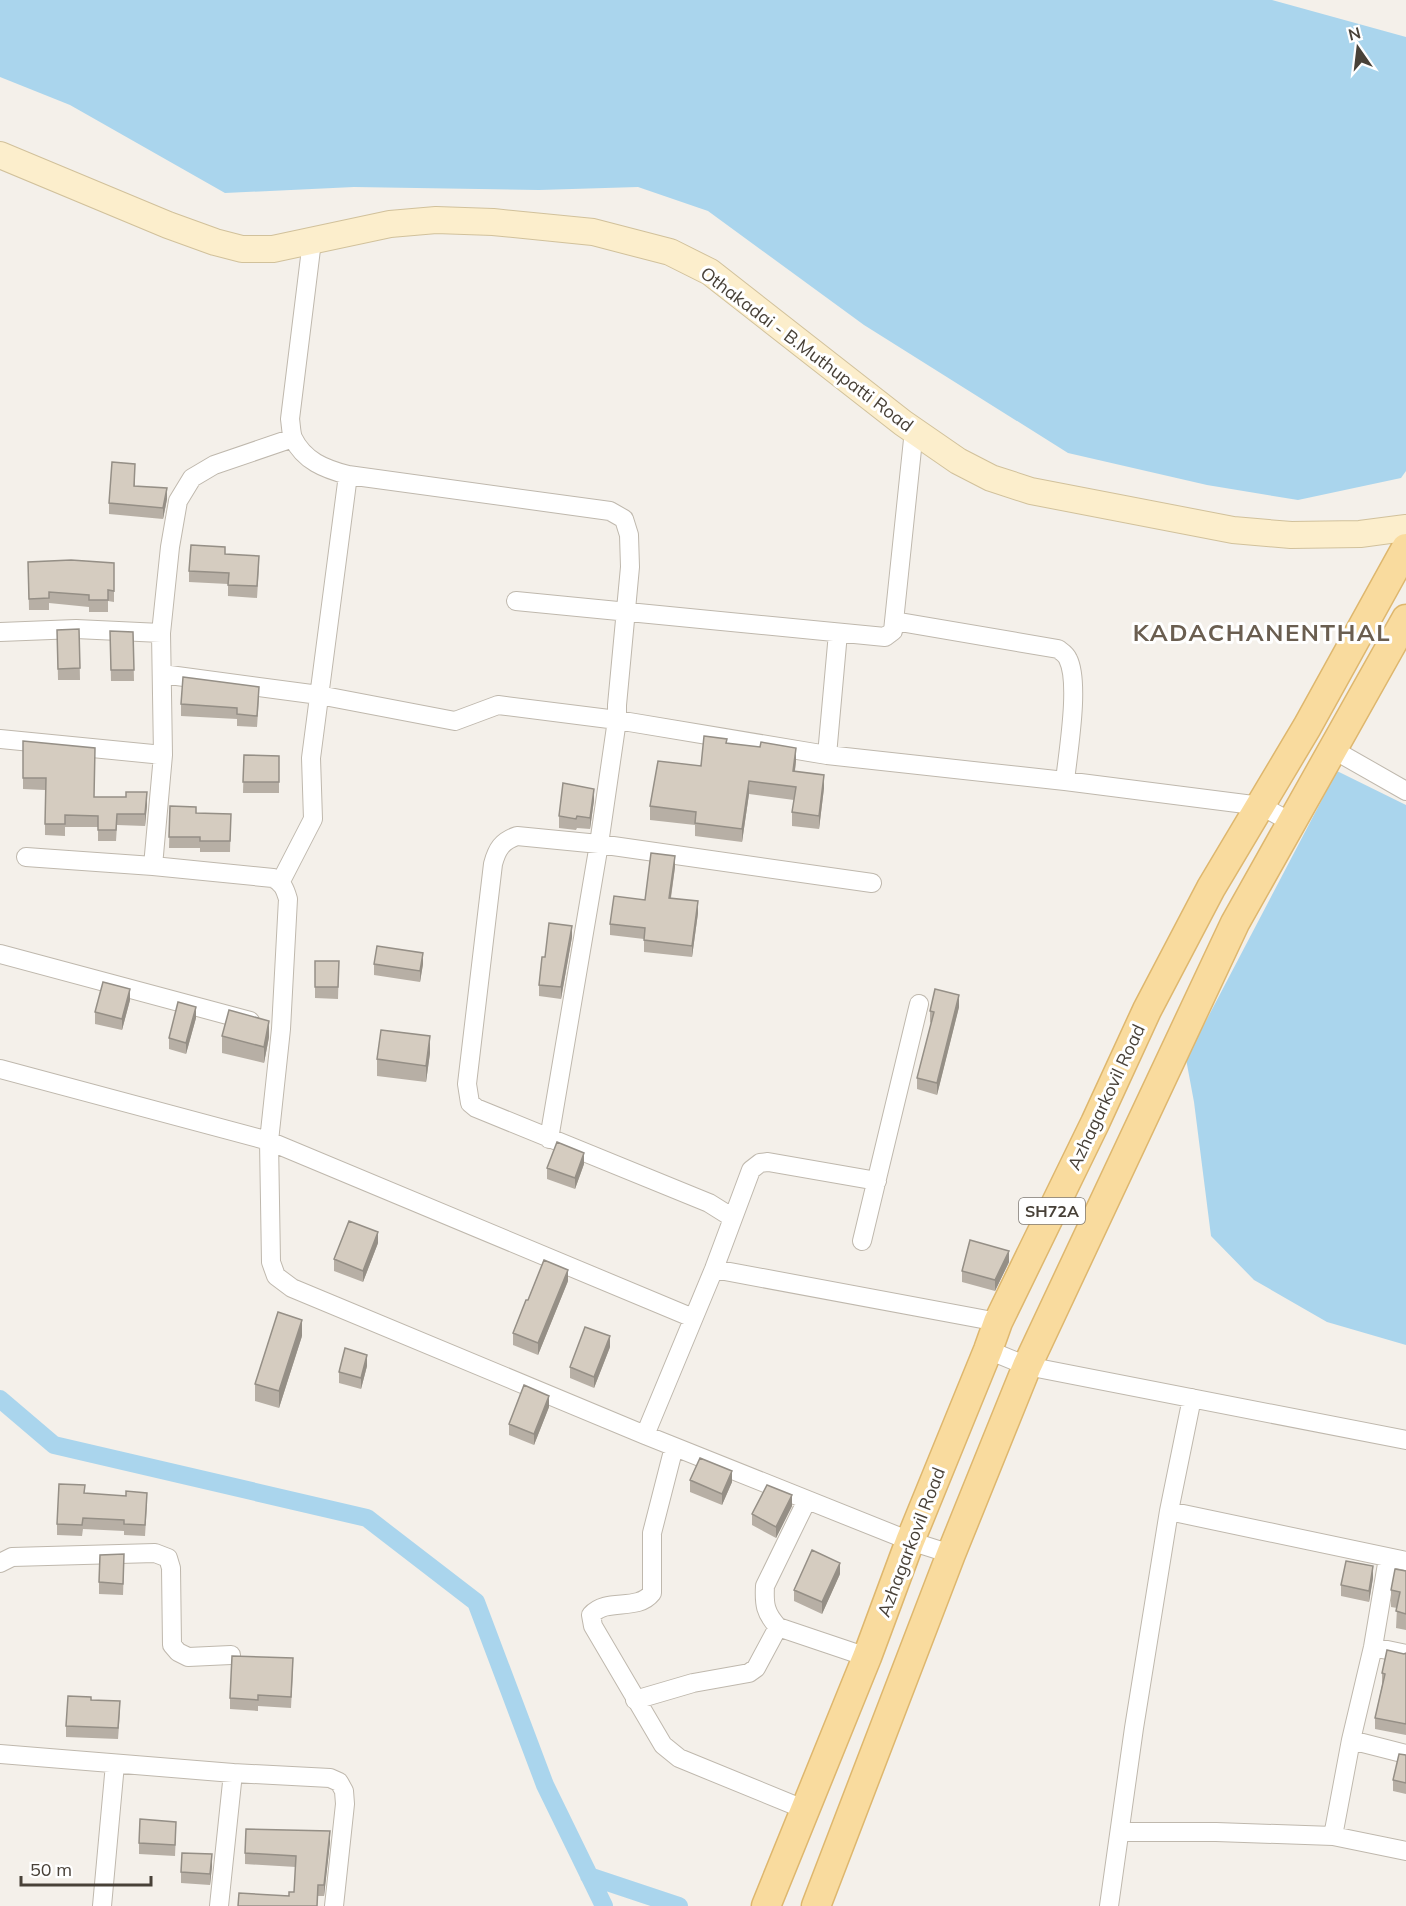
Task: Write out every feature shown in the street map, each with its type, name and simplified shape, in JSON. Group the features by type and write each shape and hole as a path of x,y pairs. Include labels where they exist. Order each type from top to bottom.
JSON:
{"main road":[{"name":"Othakadai - B.Muthupatti Road","path":"0,155 168,225 242,249 273,249 390,224 436,220 493,222 593,232 670,252 710,272 914,430 958,462 991,478 1031,491 1233,530 1291,535 1360,534 1406,528"},
{"name":"Azhagarkovil Road","path":"766,1906 867,1657 910,1541 998,1322 1147,1010 1211,888 1261,806 1406,548"},
{"name":"SH72A","path":"816,1906 1026,1366 1235,923 1406,619"}],"street":[{"path":"312,241 290,419 293,438 307,457 323,468 348,475 610,511 624,519 629,535 630,567 617,720 599,844 549,1139"},
{"path":"516,601 885,637 893,631 914,430"},
{"path":"153,866 163,755 161,633 170,547 178,501 192,478 214,465 293,438"},
{"path":"281,881 313,819 310,758 348,475"},
{"path":"894,621 1058,649 1067,656 1072,668 1074,692 1065,781"},
{"path":"0,632 76,629 161,633"},
{"path":"827,755 838,633"},
{"path":"162,674 319,695 455,721 498,705 617,720 827,755 1065,781 1261,806 1291,822"},
{"path":"0,739 163,755"},
{"path":"1334,750 1406,791"},
{"path":"733,1218 709,1203 549,1139 476,1108 470,1103 467,1093 493,864 497,849 508,839 517,836 599,844 872,883"},
{"path":"26,857 153,866 273,878 281,881 288,899 281,1029 269,1141 271,1262 276,1276 292,1288 674,1447 910,1541 951,1554"},
{"path":"0,954 281,1029"},
{"path":"862,1241 919,1004"},
{"path":"0,1069 269,1141 693,1318"},
{"path":"645,1435 714,1269 751,1170 760,1163 768,1162 877,1181"},
{"path":"714,1269 998,1322"},
{"path":"988,1350 1026,1366 1406,1440"},
{"path":"1109,1906 1134,1728 1169,1511 1192,1398"},
{"path":"674,1447 652,1533 652,1593 641,1602 607,1606 594,1611 591,1615 593,1626 663,1745 679,1758 806,1810"},
{"path":"807,1500 765,1586 764,1599 768,1616 778,1627 867,1657"},
{"path":"1169,1511 1397,1560 1351,1740 1333,1836"},
{"path":"0,1563 12,1557 155,1553 162,1555 168,1558 171,1568 172,1645 178,1653 188,1657 231,1655"},
{"path":"635,1700 693,1683 749,1673 756,1668 778,1627"},
{"path":"1373,1647 1406,1654"},
{"path":"1351,1740 1406,1754"},
{"path":"0,1754 233,1773 330,1778 339,1782 344,1791 345,1804 334,1906"},
{"path":"102,1906 115,1764"},
{"path":"219,1906 233,1773"},
{"path":"1120,1832 1216,1832 1333,1836 1406,1851"}],"water":[{"path":"0,0 1272,0 1406,37 1406,471 1401,478 1298,500 1207,485 1068,453 864,325 708,211 638,187 539,190 354,187 225,193 70,105 0,77"},
{"path":"1337,771 1406,805 1406,1345 1327,1322 1254,1280 1211,1236 1194,1102 1186,1059"}],"building":[{"path":"112,462 135,464 134,486 167,488 163,508 109,503"},
{"path":"191,545 225,547 225,554 259,556 257,586 228,585 229,573 189,571"},
{"path":"71,560 114,563 114,591 108,590 108,600 89,600 89,595 49,592 49,598 29,599 28,562"},
{"path":"79,629 80,668 58,669 57,630"},
{"path":"110,631 133,632 134,670 111,670"},
{"path":"183,677 259,687 257,716 237,714 237,708 181,704"},
{"path":"704,736 727,739 726,743 760,747 761,742 796,748 793,771 824,775 819,816 792,812 796,787 749,781 742,829 695,823 696,812 650,806 658,761 701,766"},
{"path":"23,741 95,748 94,797 126,797 126,792 147,792 145,814 117,814 116,830 98,830 98,816 65,815 65,824 45,824 46,778 23,778"},
{"path":"244,755 279,756 279,782 243,782"},
{"path":"563,783 594,789 590,818 577,816 576,819 559,816"},
{"path":"170,806 196,807 196,813 231,814 230,841 200,841 200,837 169,837"},
{"path":"651,853 675,856 669,898 698,901 692,946 644,940 645,928 610,924 614,896 645,900"},
{"path":"549,923 572,926 561,987 539,985"},
{"path":"377,946 423,953 420,971 374,964"},
{"path":"315,961 339,961 338,987 315,987"},
{"path":"103,982 130,989 122,1019 95,1012"},
{"path":"935,989 959,995 937,1083 917,1078 934,1012 930,1011"},
{"path":"178,1002 196,1007 186,1043 169,1038"},
{"path":"229,1010 269,1021 264,1047 222,1036"},
{"path":"381,1030 430,1036 426,1066 377,1059"},
{"path":"557,1142 584,1153 575,1178 547,1168"},
{"path":"349,1221 378,1232 363,1271 334,1259"},
{"path":"970,1240 1009,1251 995,1280 962,1271"},
{"path":"544,1260 568,1270 538,1343 513,1333"},
{"path":"278,1312 302,1320 279,1391 255,1384"},
{"path":"585,1327 610,1336 594,1377 570,1367"},
{"path":"345,1348 367,1355 361,1378 339,1372"},
{"path":"524,1385 549,1396 534,1434 509,1424"},
{"path":"700,1458 732,1471 722,1494 690,1480"},
{"path":"59,1484 85,1485 84,1493 126,1496 126,1491 147,1493 145,1525 124,1524 124,1520 83,1518 82,1525 57,1524"},
{"path":"767,1485 792,1495 776,1527 752,1514"},
{"path":"812,1550 840,1563 822,1602 794,1590"},
{"path":"124,1554 123,1584 99,1582 100,1555"},
{"path":"1346,1561 1373,1566 1369,1591 1341,1585"},
{"path":"1395,1569 1406,1571 1406,1614 1396,1611 1400,1592 1391,1590"},
{"path":"1387,1650 1406,1653 1406,1724 1375,1718 1385,1674 1382,1673"},
{"path":"232,1656 293,1658 291,1697 258,1695 258,1700 230,1698"},
{"path":"68,1696 120,1701 118,1728 66,1726"},
{"path":"1399,1754 1406,1755 1406,1783 1393,1780"},
{"path":"140,1819 176,1822 175,1845 139,1843"},
{"path":"246,1829 330,1831 324,1885 318,1885 317,1906 238,1906 239,1893 289,1896 289,1892 294,1892 296,1856 245,1853"},
{"path":"182,1853 212,1854 210,1874 181,1872"}],"waterway":[{"path":"0,1399 54,1445 367,1518 476,1602 545,1785 604,1906"},
{"path":"589,1876 679,1906"}],"district":[{"name":"KADACHANENTHAL","path":"1262,632"}]}
